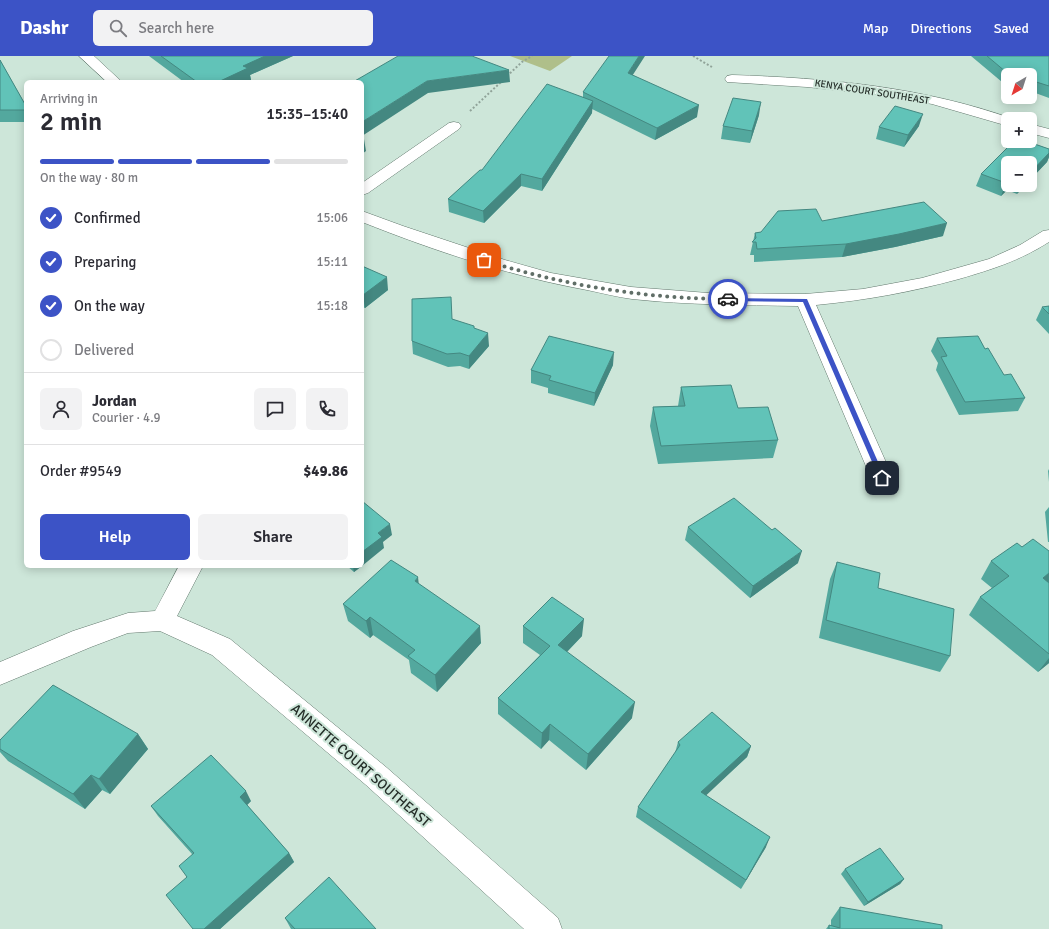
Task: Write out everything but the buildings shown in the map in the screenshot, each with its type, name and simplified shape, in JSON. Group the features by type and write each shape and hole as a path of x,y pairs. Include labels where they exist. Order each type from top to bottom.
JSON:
{"street":[{"path":"86,56 113,80"},
{"name":"KENYA COURT SOUTHEAST","path":"732,79 825,83 886,92 932,100 1001,120"},
{"path":"364,189 454,126"},
{"path":"1037,130 1049,134"},
{"path":"364,217 397,230 499,264 550,278 631,293 708,299 805,300 863,295 924,283 995,263 1026,250 1049,235"},
{"path":"805,300 882,478"},
{"path":"162,621 190,568"},
{"name":"ANNETTE COURT SOUTHEAST","path":"0,674 82,639 128,623 162,621 221,647 376,776 547,929"}],"path":[{"path":"454,126 522,62 532,56"}],"green space":[{"path":"510,56 572,56 550,71"}],"way so far":[{"path":"484,260 550,278 631,293 708,299 728,299"}],"route":[{"path":"728,299 805,300 882,478"}]}
